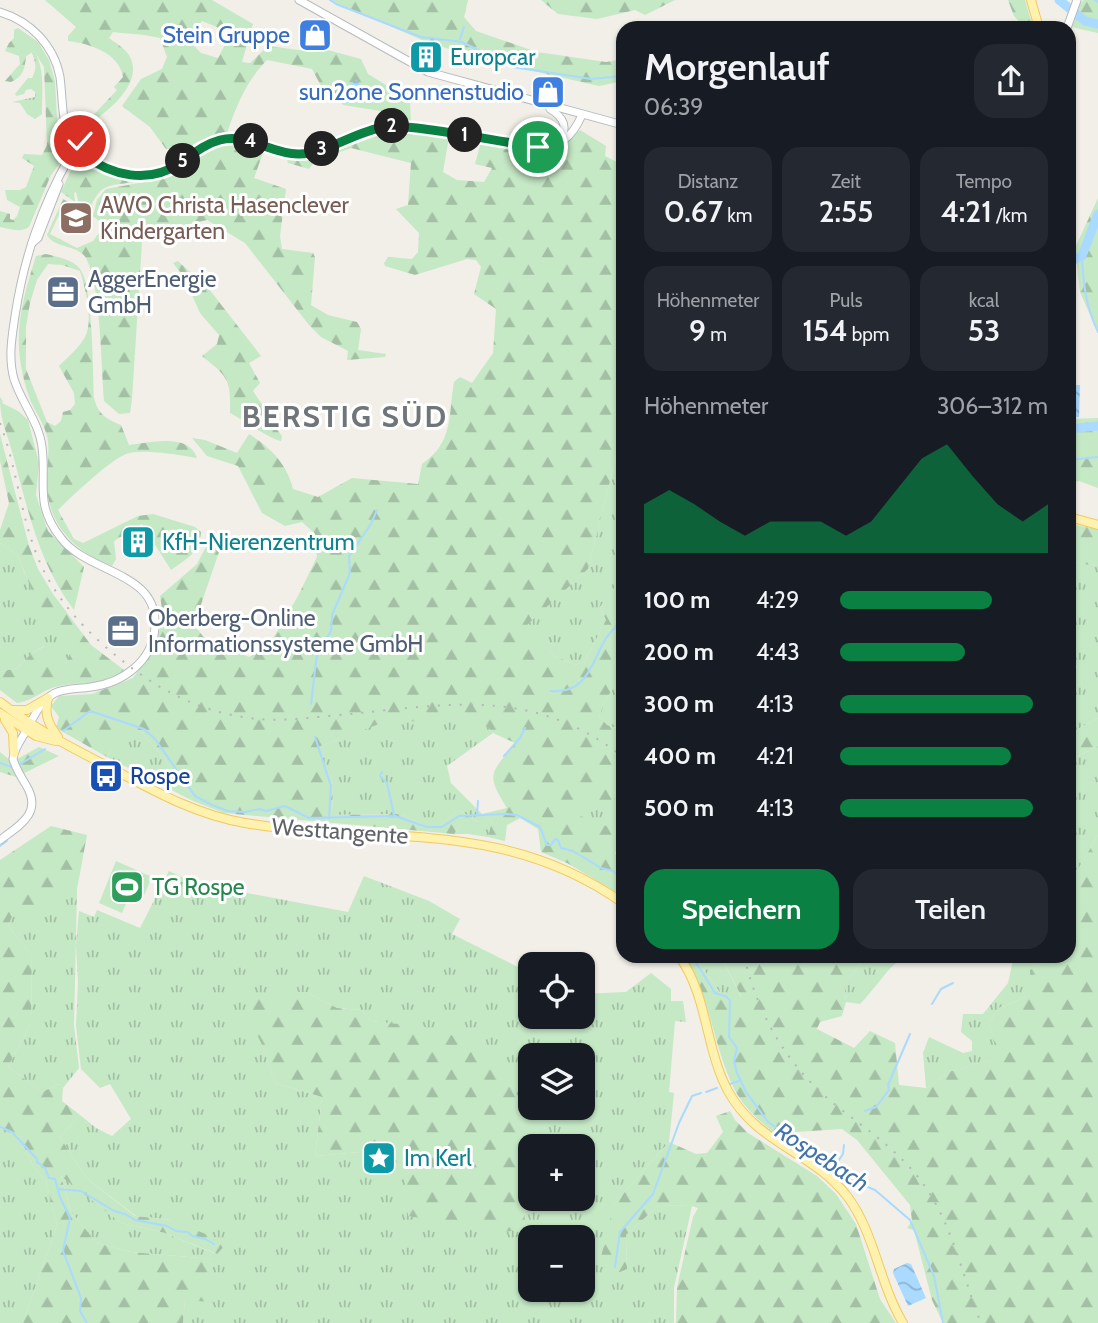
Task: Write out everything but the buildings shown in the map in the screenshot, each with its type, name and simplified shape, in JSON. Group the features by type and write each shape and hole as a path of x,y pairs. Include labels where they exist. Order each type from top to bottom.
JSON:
{"main road":[{"path":"1031,0 1037,21"},
{"path":"1076,519 1098,525"},
{"path":"10,710 27,710 48,698"},
{"path":"48,698 45,709 47,721 62,743"},
{"name":"Westtangente","path":"0,702 28,726"},
{"path":"1,714 13,733 14,753"},
{"name":"Westtangente","path":"1,714 156,792 223,818 273,826 449,839 488,845 530,856 574,874 616,899"},
{"path":"683,963 693,980 718,1068 728,1092 756,1128 824,1173 847,1196 862,1223 884,1286 903,1323"}],"street":[{"path":"299,0 428,72 616,123"},
{"path":"1069,21 1076,2"},
{"path":"0,12 29,26 49,47 59,76 63,120 71,141"},
{"path":"537,103 562,118 565,129 557,144"},
{"path":"84,155 108,170 142,176 168,170 202,147 229,138 246,139 295,155 314,152 345,139 389,126 538,147 557,144 570,134 582,114"},
{"path":"71,141 83,142 86,148 84,155 79,159 72,157 67,147 71,141"},
{"path":"0,840 23,822 32,808 32,795 16,767 14,753 28,726 48,698 63,691 109,684 126,675 145,657 155,627 150,601 136,583 96,566 73,551 62,540 48,517 41,483 42,446 14,379 10,349 18,297 32,243 38,238 57,187 72,157"}],"green space":[{"path":"45,0 212,0 253,24 242,62 250,63 268,46 314,52 324,49 361,59 368,74 410,100 411,125 388,121 387,112 343,105 330,90 321,86 312,69 267,60 243,94 227,133 199,141 185,149 166,149 150,127 122,106 141,79 162,69 167,57 160,38 113,32 109,38 130,57 132,79 119,99 82,130 79,125 83,126 117,90 114,87 123,77 121,69 110,56 85,44 68,41 68,36 76,27","holes":["202,21 217,27 229,37 218,58 201,53 193,45 195,30"]},
{"path":"329,0 468,0 464,17 476,31 537,52 606,62 616,60 616,82 599,86 476,58 422,40"},
{"path":"541,0 675,0 645,15 635,10 597,19 558,14"},
{"path":"1008,0 1025,0 1031,21 1019,21"},
{"path":"1084,0 1098,0 1098,33 1076,28 1076,21 1073,21 1078,5"},
{"path":"18,28 38,42 49,60 55,81 57,119 63,143 63,159 51,175 29,227 19,230 0,227 0,211 10,214 10,219 13,220 20,207 7,200 5,190 20,190 26,187 34,166 22,158 24,154 42,155 47,145 44,67 34,51 26,56 21,75 11,82 5,81 20,64 19,56 5,51 14,38 14,30"},
{"path":"31,51 35,52 38,59 42,82 42,114 35,119 27,114 20,103 12,102 35,97 35,92 31,89 24,94 15,94 34,74 35,64"},
{"path":"580,130 606,146 605,156 616,162 616,457 588,569 526,626 554,656 576,665 585,661 606,620 600,607 616,585 616,683 599,716 607,725 616,728 616,787 613,812 581,806 575,814 616,830 616,892 567,863 541,852 538,829 520,818 507,825 505,841 488,837 492,821 482,814 507,808 496,787 494,774 515,743 493,733 478,716 379,724 318,747 333,784 332,815 401,814 425,826 439,826 459,810 479,823 462,823 454,834 224,813 193,801 165,759 142,733 126,728 107,757 56,728 59,717 51,706 59,696 92,694 133,678 156,645 163,616 160,596 197,564 208,543 219,552 194,625 206,640 249,657 268,647 317,557 314,533 302,522 285,526 262,513 238,466 207,456 192,438 205,440 237,453 249,434 277,457 287,472 293,489 318,497 352,478 418,484 422,464 440,447 445,437 454,382 460,377 472,383 493,353 496,309 474,294 481,267 476,260 467,259 415,275 385,266 388,257 412,259 418,252 419,233 396,209 408,205 411,163 351,148 315,161 309,169 288,163 287,159 314,159 388,132 449,137 443,172 457,180 484,182 492,168 475,164 481,142 548,152 558,150"},
{"path":"233,142 250,144 264,150 254,178 286,189 280,236 282,249 313,253 315,257 311,305 328,315 357,322 361,329 358,350 386,354 385,357 347,360 348,351 321,337 309,325 245,243 207,220 154,232 142,242 132,399 130,413 119,414 104,401 98,308 87,260 79,251 55,243 47,235 63,199 78,207 65,202 50,234 77,248 93,241 105,225 90,214 93,216 97,200 106,189 155,180 214,145"},
{"path":"82,163 110,174 134,179 134,182 106,187 98,194 90,209 79,204 76,192 75,202 61,192 70,172"},
{"path":"1098,198 1098,333 1080,292 1076,246"},
{"path":"46,254 69,261 80,269 84,278 92,330 94,398 100,412 121,425 129,445 157,441 177,442 193,450 197,458 150,452 126,454 101,471 58,510 74,539 83,543 138,516 153,514 195,527 201,532 198,545 171,570 142,524 114,541 116,559 112,566 78,547 60,528 54,516 47,490 47,436 29,397 20,360 19,326 36,256","holes":["48,264 80,271 89,313 85,337 59,366 74,393 75,404 70,410 63,412 61,421 55,426 47,422 26,369 26,327 30,303 37,280","174,529 187,535 184,549 174,551 165,545 169,530"]},
{"path":"178,261 209,289 261,356 249,363 260,383 253,391 267,412 274,417 275,427 282,436 281,441 230,413 230,393 226,380 223,374 202,356 217,344 219,335 200,313 184,277 173,263"},
{"path":"0,397 2,403 28,420 39,463 36,495 48,531 84,567 74,610 52,574 36,536 3,420"},
{"path":"1098,418 1098,488 1076,482 1076,419"},
{"path":"0,434 29,546 38,569 91,645 124,670 109,679 53,688 17,703 0,690 0,672 17,668 32,653 45,646 54,664 66,664 70,652 36,601 18,555 0,543 0,530 9,503 0,461"},
{"path":"616,457 616,586 600,607 606,620 585,661 576,665 554,656 525,626 588,569"},
{"path":"1076,525 1098,529 1098,564 1076,562"},
{"path":"176,529 184,532 187,540 184,548 176,551 168,548 165,540 168,532"},
{"path":"0,543 18,555 25,574 70,652 66,664 54,664 44,646 32,653 17,668 0,672"},
{"path":"1076,562 1098,564 1098,718 1076,730"},
{"path":"616,683 616,728 607,725 599,716"},
{"path":"473,714 479,716 493,733 447,766 451,783 492,821 488,837 454,834 462,823 478,822 459,810 439,826 425,826 401,814 332,815 333,784 318,747 378,724"},
{"path":"1098,718 1098,746 1076,757 1076,730"},
{"path":"126,727 142,733 165,759 193,801 107,757"},
{"path":"1098,746 1098,835 1076,873 1076,757"},
{"path":"39,747 59,756 16,777 0,772 0,752 12,762"},
{"path":"616,788 616,853 574,815 581,806"},
{"path":"51,826 87,835 77,889 60,889 40,918 15,910 8,926 32,955 31,1023 8,1067 42,1092 59,1084 63,1088 62,1101 80,1115 60,1137 86,1178 135,1216 172,1220 227,1243 217,1254 165,1233 121,1223 61,1176 71,1212 97,1243 131,1252 212,1259 210,1302 185,1300 183,1323 23,1323 57,1225 46,1182 32,1164 20,1137 0,1128 0,860"},
{"path":"1098,835 1098,1323 943,1323 932,1300 914,1230 907,1228 912,1221 910,1205 857,1140 842,1129 795,1132 795,1147 766,1127 750,1111 731,1082 705,1002 687,963 699,963 721,994 738,1001 741,996 724,963 861,963 844,985 846,1002 842,1016 820,1022 817,1029 854,1048 870,1031 895,1043 899,1085 926,1088 951,1071 998,1058 989,1023 999,1008 1031,995 1030,970 1043,963 1076,963 1076,873"},
{"name":"TG Rospe","path":"116,861 152,877 141,902 129,897 122,913 99,903"},
{"path":"169,871 194,883 348,912 364,876 429,901 460,919 452,934 518,967 518,1029 595,1029 595,993 626,992 651,973 671,989 671,1001 683,1001 686,1022 675,1021 669,1092 674,1093 669,1142 614,1204 627,1270 626,1235 659,1205 692,1206 674,1288 674,1323 183,1323 185,1300 212,1259 131,1252 97,1243 71,1212 61,1175 121,1223 165,1233 216,1254 172,1220 136,1216 86,1178 60,1137 80,1115 112,1136 131,1119 110,1084 100,1088 81,1069 76,1026 76,945 79,911 94,917 97,910 140,928","holes":["306,992 337,1008 361,1010 371,1021 444,1030 518,1110 518,1043 595,1043 595,1120 527,1120 537,1134 595,1134 595,1211 525,1211 525,1225 595,1225 595,1302 518,1302 518,1225 521,1225 405,1170 383,1150 315,1156 322,1097 275,1083 263,1047"]},
{"path":"60,889 77,889 74,1025 79,1068 63,1088 59,1084 42,1092 8,1067 31,1023 32,955 8,926 15,909"},
{"path":"699,963 724,963 741,997 738,1002 721,994"},
{"path":"861,963 896,963 860,1004 846,1002 844,985"},
{"path":"1012,963 1044,963 1031,970 1031,995 999,1008 989,1023 999,1058 951,1071 926,1088 923,1053 929,1037 963,1053 972,1051 972,1041 961,1032 963,1014 983,1014 1008,983"},
{"path":"287,992 306,992 337,1008 361,1010 371,1021 444,1029 510,1082 518,1097 518,1120 531,1120 537,1131 537,1134 518,1134 518,1211 525,1211 525,1225 518,1225 518,1229 505,1232 408,1216 405,1170 383,1150 315,1156 322,1097 275,1083 263,1047 245,1008 253,999"},
{"path":"730,1111 748,1133 817,1176 836,1194 856,1224 880,1299 896,1323 676,1323 677,1287 693,1217 698,1208 692,1206 659,1205 626,1235 627,1269 610,1276 601,1257 614,1204 669,1142 696,1154 707,1153 723,1132 716,1116"},
{"path":"0,1128 20,1137 32,1164 46,1182 57,1225 23,1323 0,1323"}],"water":[{"path":"356,80 367,91 355,102 345,103 337,95"},
{"path":"1076,385 1080,385 1079,417 1076,417"},
{"path":"911,1264 926,1298 908,1306 893,1273 894,1269"}],"waterway":[{"path":"330,0 421,37 462,42 513,67 591,79 616,77"},
{"path":"1059,0 1085,21 1098,24"},
{"path":"460,39 464,27"},
{"path":"1076,259 1082,256 1098,214"},
{"path":"1082,256 1086,295 1098,332"},
{"path":"1076,428 1098,426"},
{"path":"1076,459 1098,457"},
{"path":"311,704 317,654 331,631 332,615 350,573 349,556 371,524 377,510"},
{"path":"551,691 563,691 580,683 616,626"},
{"name":"Rospebach","path":"63,731 90,711 144,729 155,739 195,796 228,811 266,811 285,806 309,818 395,816 427,827 442,827 459,816 517,815 540,827 547,845 551,845 555,839 558,840 561,848 573,851 616,874"},
{"path":"504,756 525,728"},
{"path":"315,737 331,786 329,818"},
{"name":"Rospebach","path":"17,766 45,749"},
{"name":"Rospebach","path":"0,763 12,767"},
{"path":"382,772 380,776 387,783 394,815"},
{"path":"477,814 478,801"},
{"path":"0,846 7,841"},
{"name":"Rospebach","path":"696,963 715,993 727,997 730,1001 729,1037 737,1048 734,1061 746,1092 768,1122 835,1166 851,1180 875,1190 910,1220 934,1276 943,1323"},
{"path":"932,1004 941,989 953,983"},
{"path":"865,1111 876,1107 889,1090 888,1085 910,1034"},
{"path":"730,1084 739,1081"},
{"path":"706,1092 717,1088"},
{"path":"615,1267 620,1232 653,1194 679,1123 692,1096 701,1093"},
{"path":"0,1127 12,1132 45,1168 49,1178 55,1179 70,1218 63,1251 81,1298 80,1311 87,1323"},
{"path":"835,1166 843,1154 844,1145"},
{"path":"58,1189 81,1191 135,1220 188,1232 214,1244"}],"railway":[{"path":"0,423 31,538 54,588 80,623 101,643 165,690 226,714 264,719 285,720 445,705 517,709 552,718 588,733 616,752"},
{"path":"746,963 766,1018 801,1072 833,1103 899,1156 930,1194 948,1229 981,1323"}],"place":[{"name":"Stein Gruppe","path":"315,35"},
{"name":"Europcar","path":"426,57"},
{"name":"sun2one Sonnenstudio","path":"548,92"},
{"name":"AWO Christa Hasenclever Kindergarten","path":"76,218"},
{"name":"AggerEnergie GmbH","path":"63,292"},
{"name":"KfH-Nierenzentrum","path":"138,542"},
{"name":"Oberberg-Online Informationssysteme GmbH","path":"123,631"},
{"name":"Rospe","path":"106,776"},
{"name":"TG Rospe","path":"127,887"},
{"name":"Im Kerl","path":"379,1158"}],"district":[{"name":"BERSTIG SÜD","path":"345,417"}],"route":[{"path":"80,141 86,148 84,155 99,165 116,173 134,176 168,170 202,147 229,138 246,139 295,155 314,152 345,139 389,126 538,147"}]}
